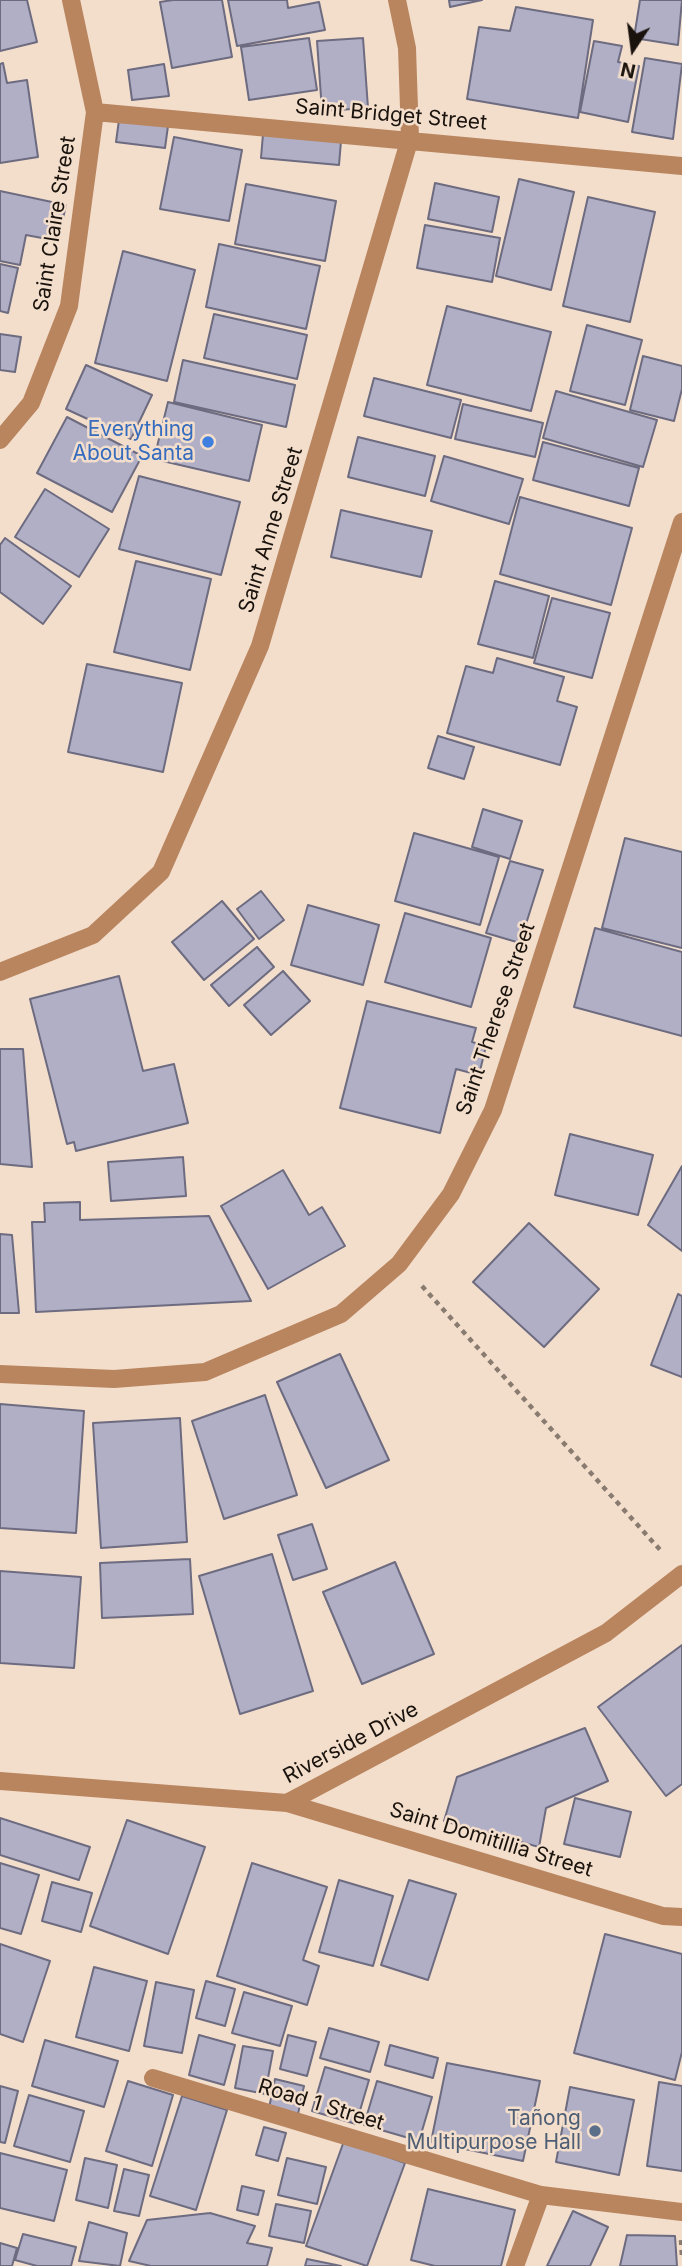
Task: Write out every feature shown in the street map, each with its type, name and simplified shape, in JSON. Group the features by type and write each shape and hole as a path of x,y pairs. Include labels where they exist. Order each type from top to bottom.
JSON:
{"street":[{"name":"Saint Claire Street","path":"0,440 31,403 69,306 95,112 71,0"},
{"name":"Saint Anne Street","path":"0,972 93,935 161,872 260,646 411,138 407,48 397,0"},
{"name":"Saint Bridget Street","path":"95,112 411,138 682,166"},
{"name":"Saint Therese Street","path":"0,1374 114,1379 205,1372 341,1314 399,1264 452,1194 493,1111 682,522"},
{"name":"Riverside Drive","path":"0,1781 287,1803 606,1633 682,1574"},
{"name":"Saint Domitillia Street","path":"287,1803 663,1916 682,1917"},
{"name":"Road 1 Street","path":"153,2078 541,2195 682,2212"},
{"path":"516,2266 541,2195"}],"path":[{"path":"425,1289 653,1542"}],"building":[{"path":"0,0 27,0 37,42 0,51"},
{"path":"222,0 232,57 172,68 160,2"},
{"path":"228,0 287,0 288,8 319,2 325,30 237,46"},
{"path":"449,0 482,0 450,7"},
{"path":"640,0 682,0 678,45 634,38"},
{"path":"516,7 593,20 578,118 467,99 479,27 510,31"},
{"path":"309,38 317,90 249,100 241,47"},
{"path":"363,38 368,108 322,111 317,41"},
{"path":"594,41 622,46 618,62 639,66 628,122 580,112"},
{"path":"645,58 682,64 673,139 632,132"},
{"path":"3,63 7,83 27,80 38,157 0,163 0,64"},
{"path":"164,64 169,96 132,100 128,70"},
{"path":"119,120 168,126 165,148 116,142"},
{"path":"263,134 341,141 339,165 261,158"},
{"path":"174,137 242,150 229,221 160,209"},
{"path":"519,179 574,192 551,290 496,276"},
{"path":"435,183 499,197 492,232 428,219"},
{"path":"246,184 336,201 325,261 235,244"},
{"path":"0,191 66,205 58,241 26,235 20,265 0,261"},
{"path":"588,197 655,212 630,322 563,306"},
{"path":"425,225 500,238 492,282 417,268"},
{"path":"219,244 320,266 306,329 206,307"},
{"path":"123,251 195,270 167,381 95,363"},
{"path":"0,264 18,268 8,313 0,311"},
{"path":"447,306 551,332 531,411 427,385"},
{"path":"214,314 307,335 297,379 204,358"},
{"path":"587,325 642,340 625,405 570,391"},
{"path":"0,334 21,337 15,372 0,370"},
{"path":"643,356 682,366 682,389 674,421 630,410"},
{"path":"183,360 295,385 286,427 174,402"},
{"path":"86,365 152,395 131,439 66,409"},
{"path":"374,378 461,400 451,438 364,416"},
{"path":"556,391 657,420 643,467 543,438"},
{"name":"Everything About Santa","path":"168,402 262,425 249,481 154,459"},
{"path":"463,404 543,423 535,457 455,439"},
{"path":"67,417 142,456 112,512 37,473"},
{"path":"358,437 435,456 425,496 348,477"},
{"path":"543,442 639,468 629,506 533,480"},
{"path":"444,456 523,479 509,524 431,501"},
{"path":"139,476 240,502 221,575 119,549"},
{"path":"45,489 109,529 79,577 15,537"},
{"path":"520,497 632,528 611,605 500,574"},
{"path":"341,510 432,531 421,577 331,557"},
{"path":"5,538 71,586 43,624 0,592 0,545"},
{"path":"136,561 211,579 190,670 114,652"},
{"path":"495,581 549,596 533,658 478,644"},
{"path":"552,598 610,613 592,678 534,663"},
{"path":"497,658 564,677 557,701 577,707 560,765 447,733 466,666 493,673"},
{"path":"87,664 182,683 163,772 68,752"},
{"path":"438,736 474,747 464,779 428,768"},
{"path":"483,809 522,821 510,859 472,847"},
{"path":"414,833 499,857 480,925 395,901"},
{"path":"625,838 682,852 682,948 602,928"},
{"path":"510,861 543,870 520,943 486,933"},
{"path":"261,891 284,920 259,939 237,909"},
{"path":"222,901 254,939 204,980 172,942"},
{"path":"308,905 379,925 363,985 291,965"},
{"path":"405,913 491,938 471,1007 385,982"},
{"path":"595,928 682,952 682,1036 574,1007"},
{"path":"257,947 274,967 229,1006 211,985"},
{"path":"283,971 310,1001 271,1035 244,1005"},
{"path":"119,976 143,1071 174,1064 188,1123 76,1151 74,1142 67,1144 30,999"},
{"path":"367,1001 476,1028 472,1042 486,1046 479,1075 456,1069 440,1133 340,1108"},
{"path":"0,1049 23,1049 32,1167 0,1164"},
{"path":"570,1134 653,1155 638,1215 555,1195"},
{"path":"183,1157 186,1196 111,1201 108,1162"},
{"path":"682,1166 682,1251 648,1225"},
{"path":"283,1170 309,1215 322,1207 345,1246 268,1289 221,1206"},
{"path":"80,1202 80,1220 209,1216 251,1301 36,1312 32,1222 45,1222 44,1203"},
{"path":"529,1223 599,1289 544,1347 473,1282"},
{"path":"0,1234 12,1235 19,1313 0,1313"},
{"path":"678,1294 682,1296 682,1377 651,1365"},
{"path":"340,1354 389,1460 326,1488 277,1382"},
{"path":"265,1395 297,1495 224,1519 192,1421"},
{"path":"0,1404 84,1411 76,1533 0,1528"},
{"path":"180,1418 187,1542 101,1548 93,1423"},
{"path":"312,1524 327,1569 293,1580 278,1535"},
{"path":"272,1554 313,1691 240,1714 199,1576"},
{"path":"190,1559 193,1614 102,1618 100,1563"},
{"path":"395,1562 434,1654 362,1684 323,1592"},
{"path":"0,1571 81,1577 74,1668 0,1663"},
{"path":"682,1645 682,1784 666,1796 598,1707"},
{"path":"585,1728 608,1781 546,1808 539,1847 444,1821 457,1777"},
{"path":"575,1798 631,1812 620,1857 564,1844"},
{"path":"0,1818 90,1847 79,1880 0,1855"},
{"path":"127,1820 205,1847 168,1954 90,1926"},
{"path":"0,1863 39,1875 21,1934 0,1928"},
{"path":"252,1863 327,1887 303,1960 319,1966 307,2005 217,1976"},
{"path":"339,1880 393,1896 373,1966 319,1952"},
{"path":"409,1880 456,1894 428,1980 381,1965"},
{"path":"52,1882 92,1893 81,1932 42,1921"},
{"path":"605,1934 682,1954 682,2052 675,2080 574,2053"},
{"path":"0,1944 50,1961 23,2042 0,2034"},
{"path":"94,1967 147,1981 129,2051 76,2037"},
{"path":"206,1981 235,1989 225,2026 196,2018"},
{"path":"156,1982 194,1990 182,2053 144,2046"},
{"path":"244,1992 292,2006 280,2046 232,2033"},
{"path":"329,2028 379,2042 370,2072 320,2058"},
{"path":"199,2035 235,2045 224,2085 189,2075"},
{"path":"288,2035 316,2042 307,2076 280,2069"},
{"path":"45,2040 118,2061 104,2107 32,2086"},
{"path":"390,2045 438,2058 433,2078 385,2065"},
{"path":"243,2046 273,2051 265,2094 235,2088"},
{"path":"447,2063 540,2081 523,2161 431,2142"},
{"path":"325,2067 369,2080 356,2124 312,2111"},
{"path":"275,2079 304,2086 298,2114 269,2108"},
{"path":"128,2081 173,2095 152,2166 106,2151"},
{"path":"377,2081 432,2097 419,2141 364,2125"},
{"path":"659,2082 682,2086 682,2171 647,2166"},
{"path":"0,2086 18,2091 5,2143 0,2142"},
{"name":"Tañong Multipurpose Hall","path":"570,2087 634,2100 619,2175 556,2162"},
{"path":"29,2095 84,2111 70,2162 14,2146"},
{"path":"182,2096 227,2110 196,2210 150,2196"},
{"path":"264,2127 286,2133 278,2161 256,2155"},
{"path":"344,2141 405,2163 367,2266 306,2246"},
{"path":"0,2153 67,2170 54,2221 0,2208"},
{"path":"85,2158 117,2165 108,2208 76,2200"},
{"path":"287,2158 326,2167 317,2204 278,2195"},
{"path":"124,2169 149,2175 139,2216 114,2211"},
{"path":"242,2186 264,2191 258,2215 237,2210"},
{"path":"428,2189 515,2210 501,2266 435,2266 411,2260"},
{"path":"276,2204 311,2211 304,2243 269,2236"},
{"path":"573,2211 608,2227 590,2266 547,2266"},
{"path":"210,2213 255,2226 247,2243 272,2248 267,2266 151,2266 129,2261 147,2220"},
{"path":"89,2222 127,2233 120,2266 79,2261"},
{"path":"23,2234 76,2247 71,2266 37,2266 15,2260"},
{"path":"627,2235 675,2236 677,2266 620,2266"},
{"path":"0,2243 17,2248 12,2266 0,2266"},
{"path":"307,2259 341,2266 305,2266"}],"place":[{"name":"Everything About Santa","path":"208,442"},
{"name":"Tañong Multipurpose Hall","path":"595,2131"}]}
